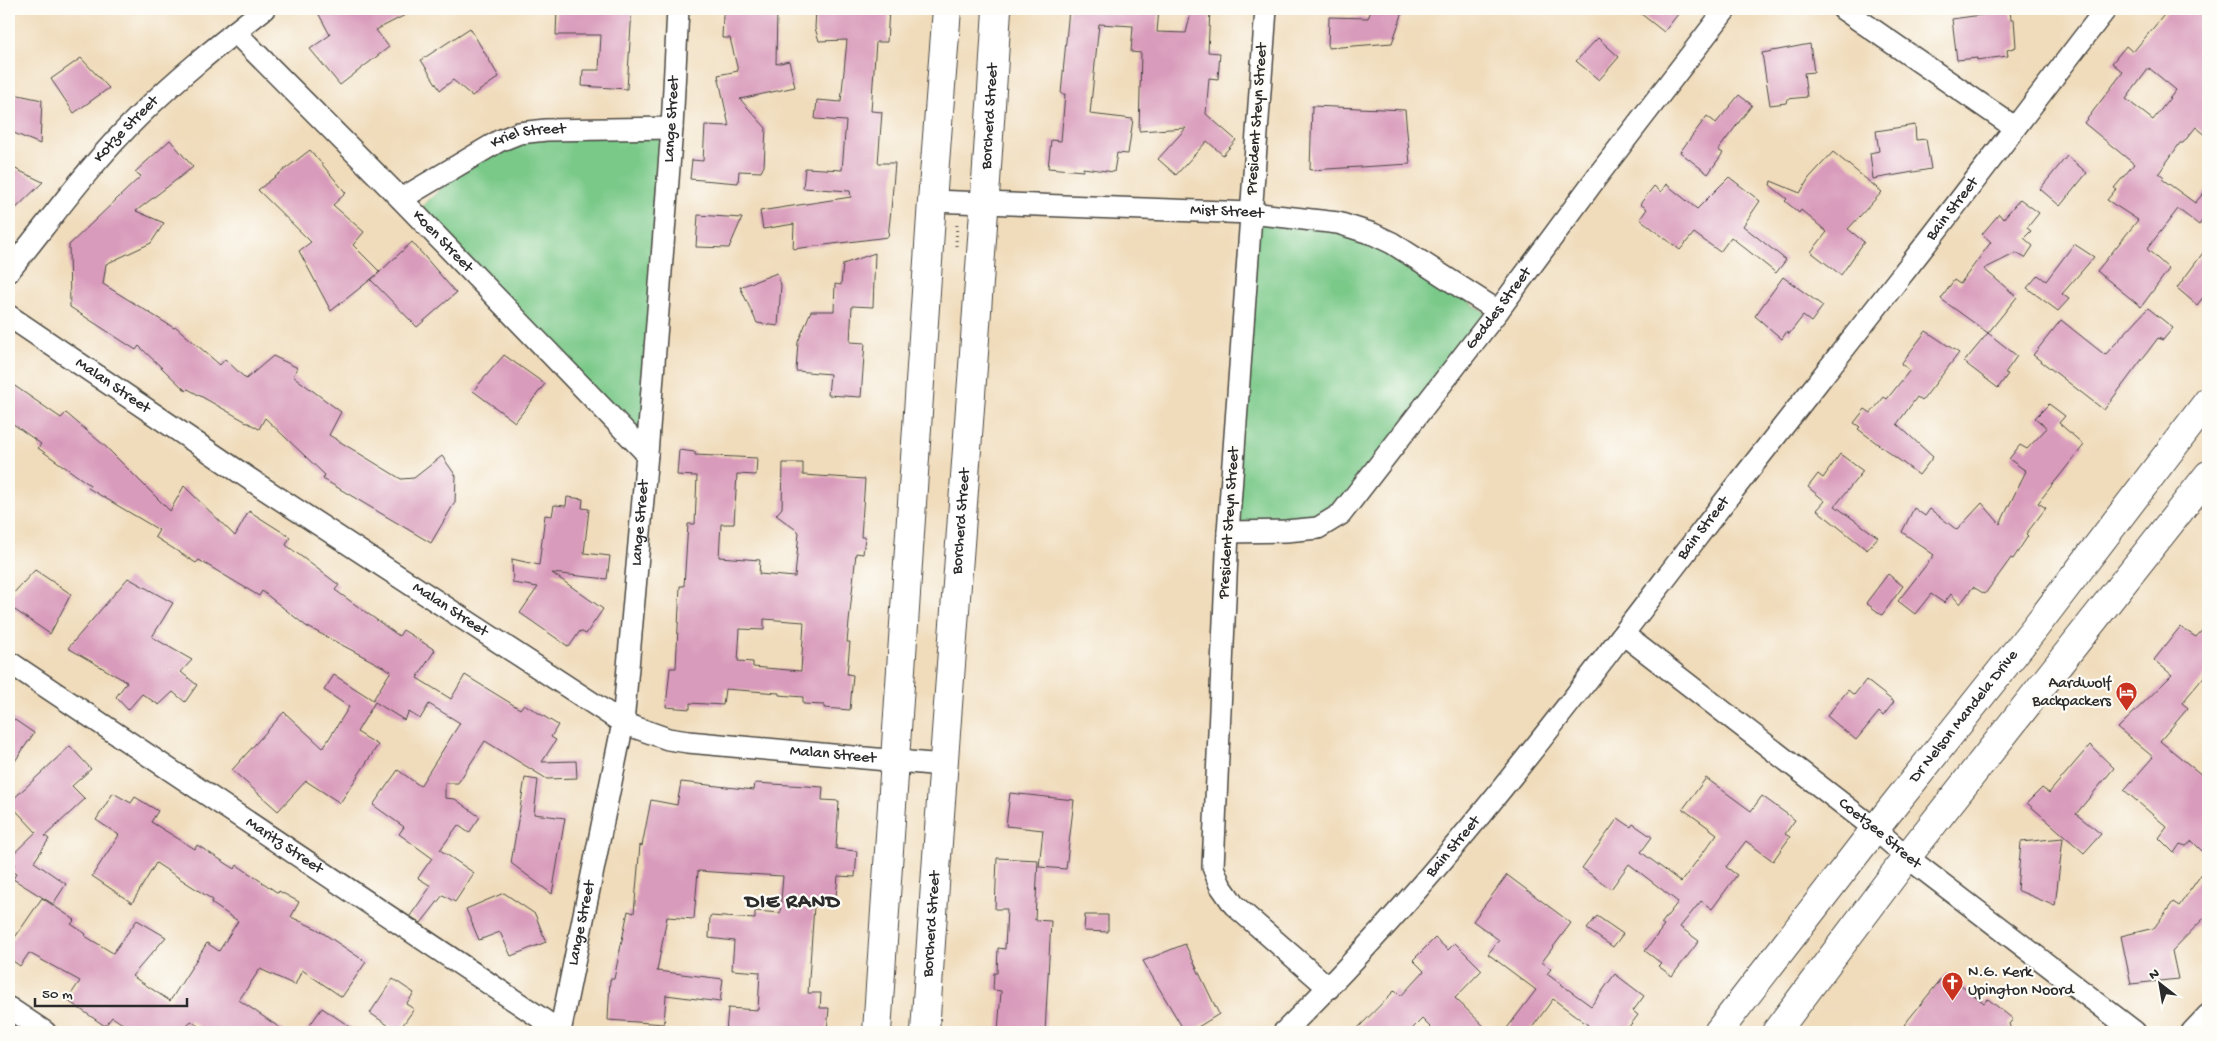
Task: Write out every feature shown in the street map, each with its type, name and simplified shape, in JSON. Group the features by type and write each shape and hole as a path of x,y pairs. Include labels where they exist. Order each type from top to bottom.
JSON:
{"main road":[{"path":"876,1032 932,201 947,9"},
{"name":"Borcherd Street","path":"925,1032 942,765 986,202 997,9"},
{"name":"Dr Nelson Mandela Drive","path":"1718,1032 1874,829 2034,629 2208,401"},
{"path":"1776,1032 1907,857 2208,474"}],"street":[{"name":"Kotze Street","path":"9,271 89,171 138,116 264,9"},
{"name":"Lange Street","path":"560,1032 623,723 647,454 672,128 678,9"},
{"name":"President Steyn Street","path":"1266,9 1228,532 1212,868 1220,885 1234,905 1329,988"},
{"name":"Geddes Street","path":"1228,532 1286,531 1318,528 1341,514 1498,311 1605,166 1726,9"},
{"path":"1844,9 2014,127"},
{"name":"Bain Street","path":"1284,1032 1329,988 1407,902 1480,815 1624,634 2106,9"},
{"name":"Koen Street","path":"235,32 401,199 647,454"},
{"name":"Kriel Street","path":"401,199 499,141 519,133 546,130 672,128"},
{"name":"Mist Street","path":"932,201 1251,213 1338,223 1374,234 1412,254 1498,311"},
{"name":"Malan Street","path":"9,316 263,488 623,723 659,736 688,742 942,765"},
{"name":"Coetzee Street","path":"1624,634 1874,829 1907,857 2135,1032"},
{"name":"Maritz Street","path":"9,662 560,1032"},
{"path":"9,1008 45,1032"},
{"path":"2192,1032 2208,1015"}],"green space":[{"path":"664,133 644,448 413,215 490,142"},
{"path":"1254,221 1335,226 1379,241 1493,318 1327,529 1232,525"}],"building":[{"path":"316,9 417,9 376,30 389,47 340,85 310,49 330,35"},
{"path":"557,9 632,9 627,89 582,86 583,70 599,70 601,35 556,35"},
{"path":"726,9 777,9 776,64 789,61 795,87 740,99 766,128 764,166 761,172 739,171 738,183 690,179 692,160 703,161 705,125 729,126 718,75 738,71 730,38 722,38 723,15"},
{"path":"816,9 889,9 887,42 876,42 871,111 882,112 878,163 895,163 891,210 888,237 793,249 794,224 763,229 760,211 851,197 850,191 803,188 805,168 842,170 846,121 815,119 817,100 841,102 847,40 819,41 815,28"},
{"path":"1069,9 1159,9 1157,32 1186,33 1192,9 1210,9 1208,52 1220,53 1218,79 1209,78 1206,114 1236,140 1223,155 1207,141 1176,175 1158,159 1186,128 1139,131 1141,53 1131,52 1133,26 1099,24 1090,114 1133,119 1128,154 1117,153 1114,172 1083,168 1083,171 1048,168 1051,140 1061,141 1065,94 1061,94"},
{"path":"1372,9 1404,9 1392,43 1328,48 1329,17 1368,18"},
{"path":"1635,9 1682,9 1664,32"},
{"path":"2169,9 2208,9 2208,137 2196,127 2183,143 2180,143 2159,173 2164,177 2162,179 2195,203 2208,188 2208,213 2199,225 2178,209 2147,249 2169,269 2141,307 2097,271 2138,220 2107,200 2116,189 2114,188 2134,164 2084,123 2123,72 2112,63 2126,46 2133,52","holes":["2149,68 2176,90 2153,120 2126,99"]},
{"path":"2010,11 2011,19 2014,19 2016,47 2007,50 2008,56 1977,60 1977,58 1957,60 1952,19"},
{"path":"470,28 499,77 472,96 453,80 440,90 421,60"},
{"path":"1598,38 1619,57 1599,80 1576,61"},
{"path":"1810,44 1814,72 1804,73 1807,97 1787,99 1786,103 1770,105 1762,53"},
{"path":"81,58 109,88 74,113 51,79"},
{"path":"9,93 42,100 40,144 9,131"},
{"path":"1739,95 1752,105 1718,150 1723,153 1708,174 1680,152 1707,116 1716,123"},
{"path":"1312,106 1405,110 1410,164 1310,170"},
{"path":"1915,125 1916,140 1926,139 1931,169 1873,179 1870,153 1879,151 1876,131"},
{"path":"170,140 193,167 136,211 164,223 151,243 106,264 103,284 174,328 176,327 220,365 225,359 246,379 273,356 298,368 293,376 341,412 329,435 401,479 414,478 442,456 456,476 455,502 431,543 323,479 325,475 265,418 259,429 188,389 186,391 139,346 136,350 70,307 69,245 141,176 135,172"},
{"path":"310,150 346,193 333,205 364,232 353,245 380,272 331,311 299,251 311,242 258,190"},
{"path":"1833,152 1882,192 1848,229 1864,242 1841,275 1811,252 1827,232 1801,210 1799,213 1785,201 1787,199 1770,185 1771,181 1800,193 1809,178"},
{"path":"2067,156 2087,173 2060,206 2040,189"},
{"path":"9,166 43,182 9,215"},
{"path":"1729,177 1760,201 1743,226 1786,260 1776,273 1731,237 1720,252 1694,233 1680,250 1640,219 1647,209 1640,204 1654,186 1661,192 1666,184 1697,209"},
{"path":"2020,199 2039,213 2027,228 2031,231 2024,238 2033,246 2025,258 2016,253 1984,269 2017,297 1988,333 1941,299 1954,280 1960,284 1991,242 1982,234 1999,214 2003,219"},
{"path":"698,215 742,218 729,248 696,247"},
{"path":"412,242 456,293 417,327 371,280"},
{"path":"2074,244 2094,257 2062,294 2069,299 2058,311 2027,288 2038,275 2046,281"},
{"path":"2208,246 2208,291 2197,305 2177,288"},
{"path":"875,253 873,307 852,306 850,342 865,343 861,397 828,395 830,374 796,371 798,342 811,311 834,311 835,284 841,285 843,264"},
{"path":"777,273 781,285 778,326 757,323 740,287"},
{"path":"1783,277 1823,306 1811,322 1803,316 1789,334 1787,331 1782,339 1755,316"},
{"path":"2148,308 2173,328 2163,340 2158,338 2104,410 2033,355 2061,320 2105,355"},
{"path":"1926,331 1959,353 1922,401 1917,397 1897,424 1933,457 1919,475 1858,429 1860,427 1854,423 1865,409 1871,413 1884,397 1887,399 1910,370 1901,364"},
{"path":"1988,333 2017,356 2005,373 2008,374 1998,388 1964,362"},
{"path":"504,355 545,384 515,422 473,391"},
{"path":"9,382 61,418 66,413 106,447 170,511 184,486 235,536 249,511 290,537 286,545 339,585 335,590 399,636 403,630 435,650 417,678 451,699 465,675 520,709 524,704 558,725 551,737 556,740 542,762 576,761 577,778 547,779 485,741 458,783 445,783 445,798 455,799 480,817 469,833 458,825 440,850 474,873 455,902 443,895 421,923 410,916 431,886 418,878 432,858 399,834 404,827 373,805 398,770 420,786 460,723 429,704 420,719 409,712 404,720 375,702 357,732 378,745 340,803 306,781 278,811 232,770 284,712 323,748 349,707 324,690 334,675 373,700 391,671 306,626 262,591 259,596 199,560 196,563 155,537 159,530 88,488 90,485 38,448 41,444 9,421"},
{"path":"2049,404 2065,416 2059,423 2084,445 2038,503 2046,508 2026,534 2028,536 2013,559 2011,558 1985,594 1973,587 1960,604 1951,594 1944,603 1931,594 1915,614 1898,601 1934,555 1902,532 1914,508 1925,516 1930,509 1957,530 1982,503 2000,524 2026,471 2009,459 2020,445 2027,449 2047,428 2035,418"},
{"path":"679,450 695,452 695,455 757,458 756,475 737,474 734,524 721,524 719,557 760,560 759,574 795,577 799,532 776,515 782,508 783,463 803,463 803,475 865,479 861,537 865,537 863,554 856,553 847,642 850,642 847,674 853,675 850,710 824,708 824,705 803,704 803,697 779,695 779,693 725,689 723,705 690,703 690,709 666,707 670,668 676,668 680,586 684,586 688,524 695,524 697,476 677,475","holes":["764,619 804,622 801,671 753,667 753,662 738,661 740,629 764,630"]},
{"path":"1840,454 1863,471 1835,506 1878,537 1867,550 1817,510 1825,501 1808,487 1818,474 1823,478"},
{"path":"567,497 583,499 582,508 589,509 584,553 610,556 607,579 552,573 603,609 586,634 580,631 569,647 520,613 538,587 513,583 512,559 539,565 545,515 552,516 554,505 566,506"},
{"path":"35,570 71,594 50,634 9,606 9,598"},
{"path":"1888,574 1903,586 1882,615 1866,603"},
{"path":"128,578 173,603 152,637 192,660 181,672 197,685 185,702 173,692 159,705 142,694 128,710 116,697 127,682 68,648"},
{"path":"2208,624 2208,672 2182,703 2188,708 2160,741 2208,780 2208,857 2192,841 2186,846 2180,844 2174,853 2159,838 2167,827 2124,790 2153,757 2118,728 2172,675 2154,660 2180,627 2196,637"},
{"path":"1866,680 1894,702 1883,716 1879,712 1856,740 1827,716 1848,690 1854,695"},
{"path":"9,716 34,733 9,770"},
{"path":"2090,745 2114,768 2076,814 2101,834 2084,853 2027,803 2042,788 2049,793"},
{"path":"70,746 91,769 72,786 85,799 45,836 49,839 34,862 66,884 53,904 13,879 16,874 11,871 15,863 9,858 36,832 9,803"},
{"path":"525,778 538,780 534,814 565,818 552,894 511,863"},
{"path":"1706,778 1751,811 1762,796 1795,820 1785,834 1790,837 1773,861 1746,841 1726,867 1737,875 1712,909 1701,901 1680,927 1699,941 1672,976 1658,966 1661,963 1645,951 1664,926 1661,924 1678,902 1629,864 1611,889 1582,868 1618,818 1631,827 1633,824 1652,837 1641,852 1681,882 1717,834 1683,809"},
{"path":"681,782 754,790 755,783 823,787 822,800 839,801 836,849 857,851 855,877 838,876 835,907 814,906 808,993 821,993 820,1008 829,1008 827,1032 726,1032 728,1008 758,1010 760,972 732,970 734,941 709,938 710,916 755,919 755,911 780,913 783,876 698,871 694,919 667,917 657,971 723,979 720,1002 666,995 664,1024 608,1020 610,979 614,979 628,911 634,913 640,845 642,846 651,800 677,805"},
{"path":"113,793 131,803 135,797 158,811 151,822 195,849 197,845 235,869 237,865 278,893 279,891 299,902 291,917 317,929 366,962 342,997 302,970 295,985 260,969 239,1000 286,1032 207,1032 191,1021 183,1032 135,1032 112,1017 105,1026 67,1000 80,981 29,953 20,966 9,958 9,946 42,898 75,920 71,924 86,934 85,936 113,953 137,920 166,937 132,976 170,1001 207,943 219,951 238,921 211,903 213,900 156,863 132,903 92,876 119,835 96,820"},
{"path":"1010,793 1074,800 1066,869 1039,867 1043,830 1006,826"},
{"path":"2063,838 2055,906 2017,890 2021,842"},
{"path":"997,858 1038,860 1035,920 1051,921 1045,1032 998,1032 1001,991 993,990 994,973 997,973 998,948 1005,949 1007,909 995,909"},
{"path":"2208,865 2208,914 2172,951 2178,979 2131,984 2121,936 2154,928 2173,902 2179,906"},
{"path":"1507,875 1571,923 1542,962 1551,969 1547,974 1591,1006 1615,974 1644,996 1633,1011 1638,1015 1625,1032 1582,1032 1588,1025 1553,999 1529,1032 1504,1032 1536,990 1488,954 1499,940 1473,921"},
{"path":"504,893 535,914 546,942 511,956 500,932 479,940 466,909"},
{"path":"1085,915 1108,915 1108,932 1084,931"},
{"path":"1597,916 1623,934 1613,947 1587,929"},
{"path":"1435,938 1448,950 1455,943 1482,970 1455,998 1490,1032 1435,1032 1422,1019 1409,1032 1354,1032 1395,990 1401,996 1424,971 1413,960"},
{"path":"1185,944 1219,1014 1190,1032 1185,1032 1143,961"},
{"name":"N.G. Kerk Upington Noord","path":"1946,973 1984,1003 1988,999 2013,1019 2009,1024 2012,1032 1914,1032 1904,1025"},
{"path":"393,979 414,993 406,1004 414,1009 398,1032 370,1013"},
{"path":"322,1008 358,1032 305,1032"}],"place":[{"name":"Aardwolf Backpackers","path":"2127,712"},
{"name":"N.G. Kerk Upington Noord","path":"1952,1001"}],"district":[{"name":"DIE RAND","path":"793,903"}]}
